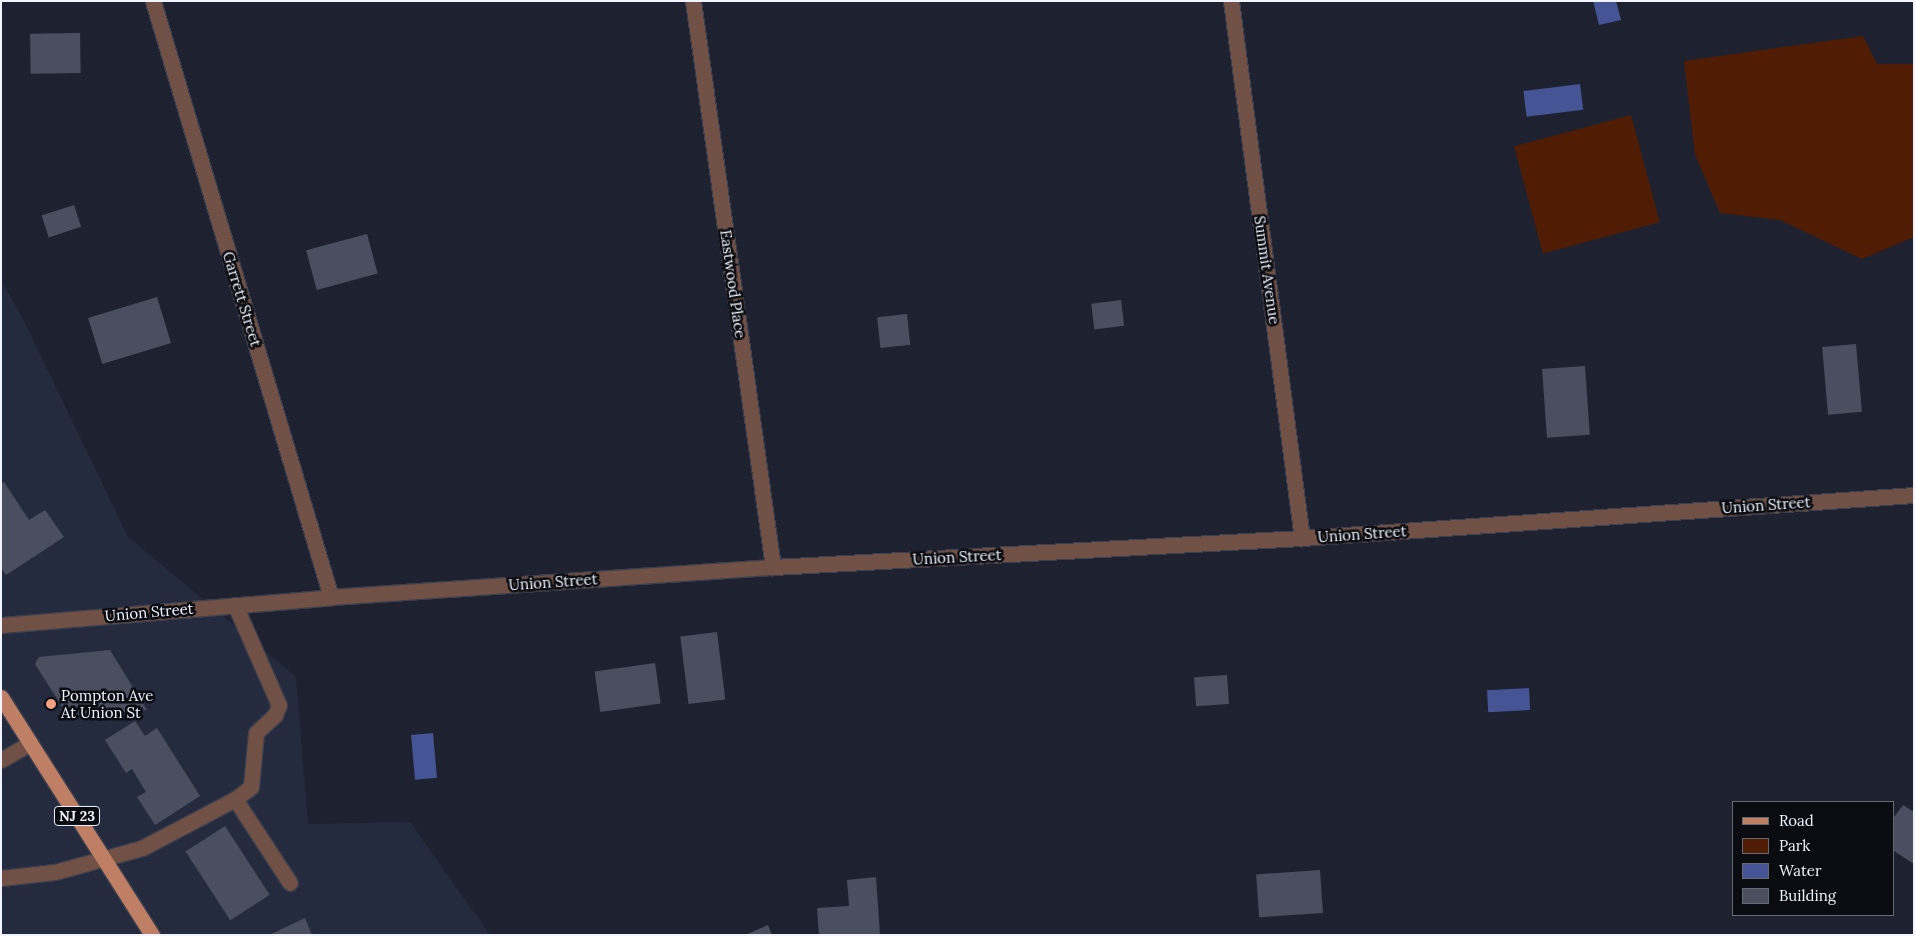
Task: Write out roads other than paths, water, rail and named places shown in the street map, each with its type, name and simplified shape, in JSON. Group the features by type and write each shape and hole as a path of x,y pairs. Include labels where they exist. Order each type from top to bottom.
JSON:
{"main road":[{"name":"NJ 23","path":"1,697 152,935"}],"street":[{"name":"Garrett Street","path":"153,1 331,597"},
{"name":"Eastwood Place","path":"693,1 773,567"},
{"name":"Summit Avenue","path":"1231,1 1302,538"},
{"name":"Union Street","path":"1,625 331,597 773,567 1302,538 1914,495"},
{"path":"1,878 55,872 104,859 157,841 235,799 251,787 256,733 275,715 279,705 277,694 235,605"},
{"path":"1,760 31,743"},
{"path":"235,799 290,883"}],"water":[{"path":"1593,1 1616,1 1621,20 1599,25"},
{"path":"1580,84 1583,110 1527,117 1523,91"},
{"path":"1529,688 1530,710 1488,712 1487,690"},
{"path":"433,733 437,778 415,780 411,735"}],"place":[{"name":"Pompton Ave At Union St","path":"51,704"}]}
